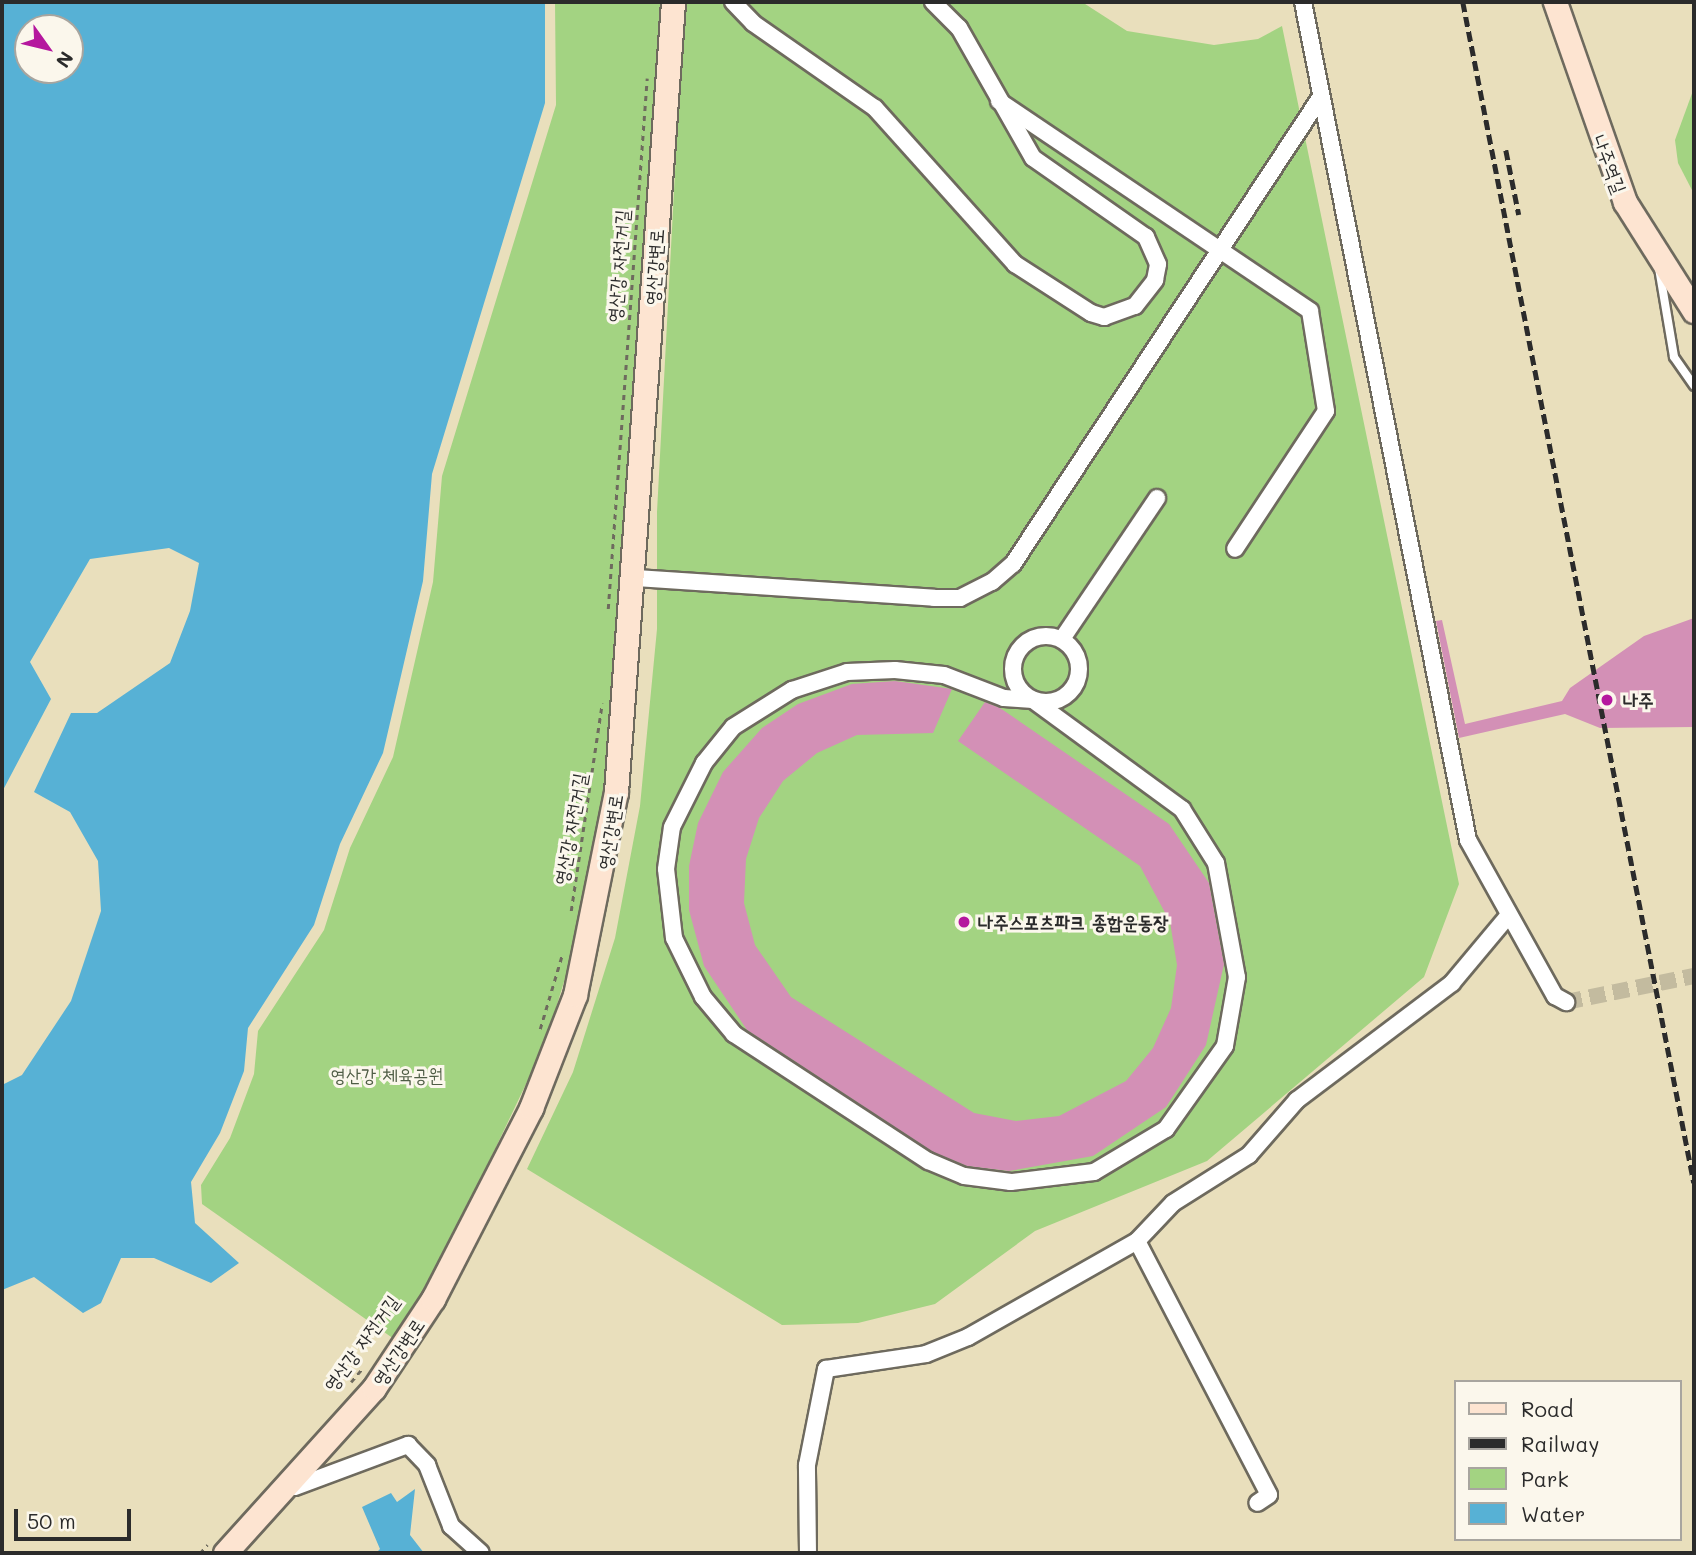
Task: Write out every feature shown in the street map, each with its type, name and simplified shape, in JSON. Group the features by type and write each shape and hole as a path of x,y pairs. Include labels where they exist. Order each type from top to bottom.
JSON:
{"street":[{"name":"영산강변로","path":"217,1548 330,1440 404,1346 457,1256 531,1108 575,995 603,876 636,578 673,2"},
{"path":"733,2 753,23 874,108 1016,264 1091,313 1104,317 1135,306 1155,281 1158,264 1146,237 1033,158 997,100 959,28 933,2"},
{"path":"1303,2 1468,841 1555,996 1566,1002"},
{"name":"나주역길","path":"1555,2 1602,148 1658,262 1694,312"},
{"path":"636,578 934,598 975,593 1013,564 1320,98"},
{"path":"997,100 1221,248 1310,311 1326,411 1235,549"},
{"path":"1062,639 1157,498"},
{"path":"1062,639 1031,639 1016,654 1017,685 1033,700 1159,790 1199,828 1229,905 1237,976 1225,1046 1166,1129 1094,1172 1011,1182 964,1176 928,1161 734,1034 704,997 678,947 666,869 672,827 704,763 733,727 792,690 847,672 895,670 944,675 1004,698 1033,700 1053,702 1077,683 1080,663 1062,639"},
{"path":"808,1553 807,1465 826,1369 926,1354 968,1337 1137,1241 1173,1203 1249,1155 1297,1100 1452,983 1508,916"},
{"path":"1137,1241 1269,1495 1257,1503"},
{"path":"295,1487 408,1445 427,1465 451,1526 481,1553"}],"lane":[{"path":"1658,262 1674,357 1694,386"}],"path":[{"name":"영산강 자전거길","path":"608,621 648,64"},
{"name":"영산강 자전거길","path":"571,914 603,688"},
{"path":"537,1036 563,950"},
{"name":"영산강 자전거길","path":"348,1386 364,1367"},
{"path":"200,1553 217,1548"}],"green space":[{"name":"영산강 체육공원","path":"555,2 661,2 605,791 577,939 545,1044 447,1250 394,1339 202,1204 201,1185 230,1138 254,1074 258,1031 324,930 350,848 393,757 433,582 442,476 556,105"},
{"path":"684,2 1082,2 1127,31 1214,45 1258,39 1282,26 1459,884 1424,977 1207,1161 1035,1231 935,1304 858,1323 782,1325 527,1169 573,1072 615,938 640,806 657,629 657,512"},
{"path":"1694,88 1694,194 1678,163 1675,140"}],"water":[{"path":"2,2 545,2 545,103 432,474 423,581 383,753 340,844 314,925 248,1028 244,1071 220,1133 191,1182 195,1223 239,1263 211,1283 154,1258 121,1258 101,1303 83,1313 34,1277 2,1290 2,1085 22,1075 71,1001 101,911 98,861 70,812 34,792 71,713 97,713 170,663 190,611 199,563 169,548 90,559 30,662 51,699 2,792"},
{"path":"415,1489 410,1535 424,1553 376,1553 380,1549 362,1507 391,1493 397,1502"}],"building":[{"path":"1694,618 1694,727 1600,728 1565,714 1459,738 1436,621 1442,620 1465,724 1562,701 1570,688 1644,636"},
{"path":"895,681 952,689 933,733 857,735 817,753 783,781 759,818 746,859 744,903 755,945 791,997 974,1113 1016,1121 1059,1116 1126,1081 1153,1048 1171,1008 1177,965 1170,922 1140,866 958,741 985,702 1000,708 1169,824 1209,883 1224,964 1206,1045 1166,1107 1093,1156 1009,1171 967,1166 933,1152 747,1030 704,966 689,910 689,866 698,823 723,772 762,728 798,704 852,684"}],"tunnel":[{"path":"1566,1002 1694,976"}],"railway":[{"path":"1463,2 1694,1183"},
{"path":"1506,150 1519,215"}],"place":[{"name":"나주","path":"1607,700"},
{"name":"나주스포츠파크 종합운동장","path":"964,922"}]}
